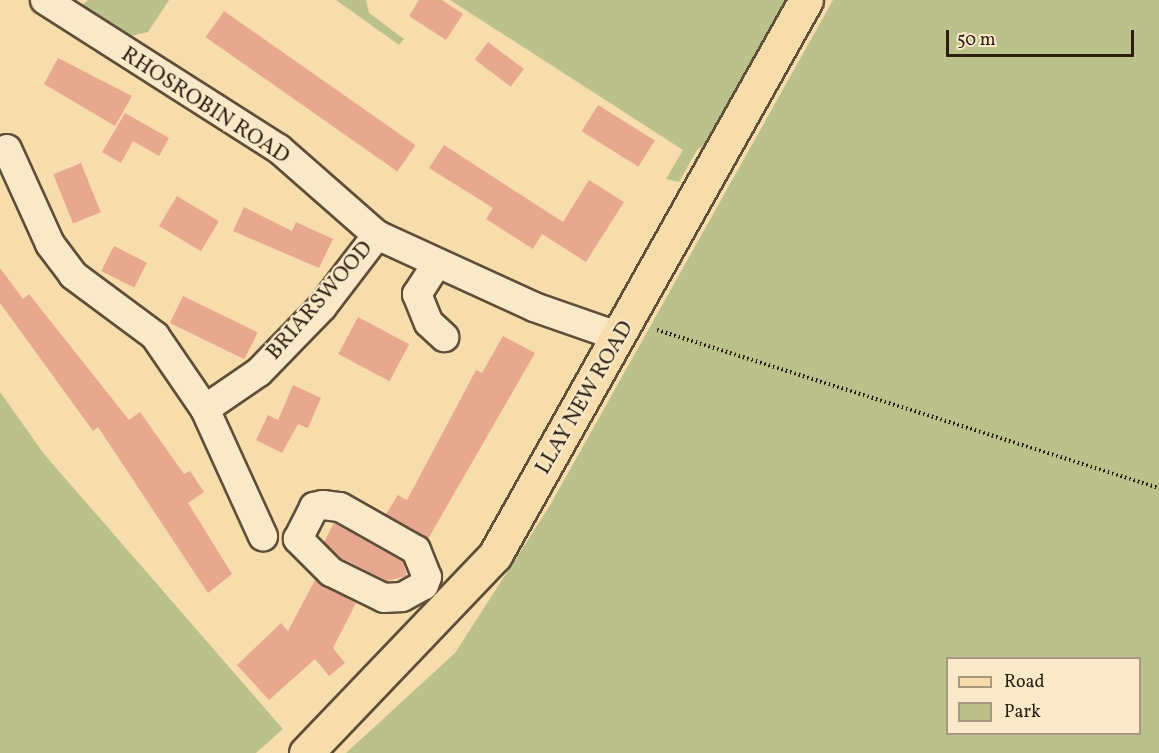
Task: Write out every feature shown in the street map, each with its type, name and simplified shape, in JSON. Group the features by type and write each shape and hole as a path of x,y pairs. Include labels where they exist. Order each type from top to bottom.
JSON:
{"main road":[{"name":"LLAY NEW ROAD","path":"306,753 452,605 495,555 620,337 806,0"}],"street":[{"name":"RHOSROBIN ROAD","path":"45,0 279,150 377,235 436,264 620,337"},
{"path":"7,149 50,244 73,275 154,336 205,409 263,536"},
{"name":"BRIARSWOOD","path":"205,409 259,372 322,307 377,235"},
{"path":"436,264 417,294 429,323 444,337"},
{"path":"424,585 452,605"}],"path":[{"path":"657,330 1159,488"}],"green space":[{"path":"88,0 169,0 148,32 122,38 78,9"},
{"path":"336,0 366,0 369,13 404,39 399,45"},
{"path":"450,0 788,0 708,142 697,150 679,182 666,179 683,150"},
{"path":"833,0 1159,0 1159,753 346,753 455,653 549,507"},
{"path":"0,392 44,454 283,729 256,753 0,753"}],"building":[{"path":"419,0 442,0 463,14 446,40 409,16"},
{"path":"224,11 416,145 397,171 206,37"},
{"path":"488,42 524,69 511,87 475,60"},
{"path":"58,58 132,96 115,126 44,84"},
{"path":"598,105 655,141 638,167 582,131"},
{"path":"125,113 169,138 159,156 133,141 121,163 102,152"},
{"path":"444,145 563,222 589,180 624,202 586,262 542,234 533,249 486,219 493,208 429,168"},
{"path":"81,163 101,212 73,223 53,174"},
{"path":"177,196 219,221 201,251 159,226"},
{"path":"244,207 292,231 296,222 333,239 319,268 233,231"},
{"path":"114,246 147,263 134,288 101,271"},
{"path":"0,268 23,299 29,294 129,420 140,412 184,474 190,471 204,492 188,503 232,574 208,593 98,427 93,431 0,303"},
{"path":"183,296 258,332 244,359 170,323"},
{"path":"358,317 409,344 389,381 338,354"},
{"path":"503,336 535,353 428,539 386,514 398,495 407,500 476,370 482,373"},
{"path":"293,385 321,398 308,428 298,424 282,453 256,440 268,415 278,420"},
{"path":"334,523 403,562 407,576 387,581 341,558 324,542"},
{"path":"315,580 356,603 333,648 345,663 329,676 315,659 269,700 237,665 281,623 288,631"}]}
